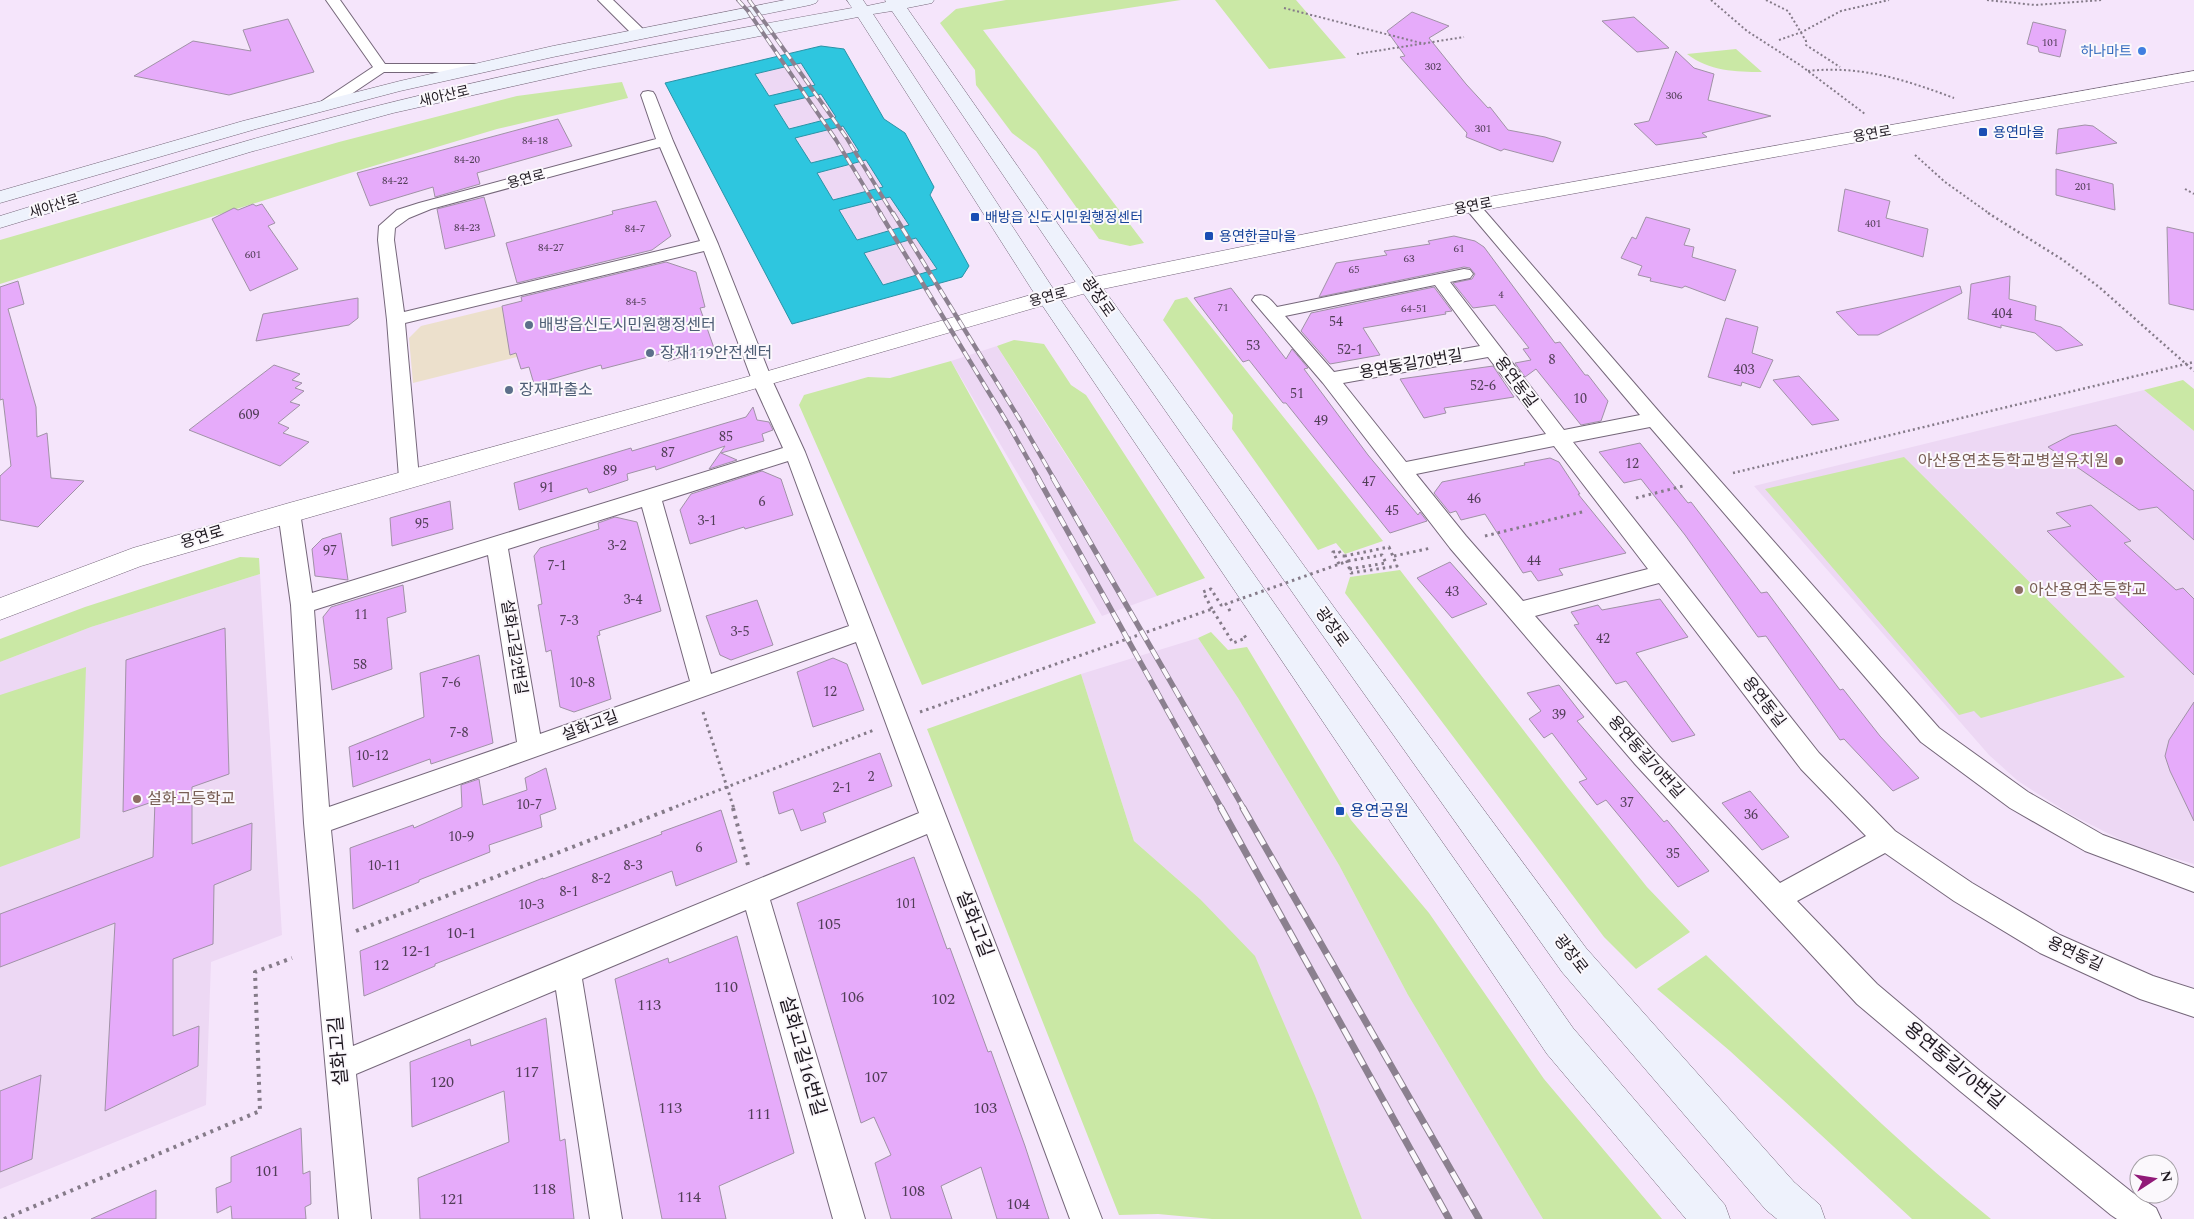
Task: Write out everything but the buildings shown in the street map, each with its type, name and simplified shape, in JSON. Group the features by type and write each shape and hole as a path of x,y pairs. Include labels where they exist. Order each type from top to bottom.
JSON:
{"main road":[{"name":"새아산로","path":"0,197 206,136 327,104 478,68 810,0"},
{"name":"새아산로","path":"0,222 279,138 390,109 859,6 926,0"},
{"name":"광장로","path":"895,3 1089,285 1326,618 1574,960 1780,1196 1806,1219"},
{"path":"859,6 1047,296 1560,1041 1711,1219"}],"street":[{"path":"333,0 381,68"},
{"path":"605,0 640,34"},
{"path":"327,104 381,68 478,68"},
{"name":"용연로","path":"0,609 133,558 409,478 762,380 1089,285 1472,206 2194,76"},
{"path":"648,95 665,141 710,244 762,380"},
{"name":"용연로","path":"409,478 396,320 386,240 387,226 404,214 665,141"},
{"path":"1472,206 1654,419 1930,735 2019,800 2094,843 2194,880"},
{"path":"396,320 710,244"},
{"path":"1439,278 1464,274"},
{"name":"용연동길70번길","path":"1439,278 1267,306 1330,379 1458,542 1644,758 1867,994 2122,1204 2145,1219"},
{"name":"용연동길","path":"1439,278 1663,574 1810,761 1886,839 1963,892 2050,944 2150,988 2194,1003"},
{"name":"용연동길70번길","path":"1330,379 1492,350"},
{"name":"설화고길","path":"762,380 795,452 1086,1219"},
{"path":"1400,470 1654,419"},
{"path":"302,605 498,546 795,452"},
{"path":"650,497 704,686"},
{"name":"설화고길","path":"289,512 302,605 318,823 355,1219"},
{"name":"설화고길2번길","path":"498,546 530,748"},
{"path":"1519,611 1663,574"},
{"name":"설화고길","path":"318,823 863,630"},
{"path":"340,1066 566,973 752,881 934,819"},
{"path":"1777,898 1886,839"},
{"name":"설화고길16번길","path":"752,881 849,1219"},
{"path":"566,973 606,1219"}],"path":[{"path":"1712,0 1747,31 1808,71 1864,114"},
{"path":"1766,0 1788,11 1806,40 1806,45 1842,68"},
{"path":"1861,0 1867,4"},
{"path":"1779,40 1796,36 1834,14 1867,4 1889,0"},
{"path":"1987,0 2035,5 2102,0"},
{"path":"1284,8 1425,44"},
{"path":"1358,54 1464,37"},
{"path":"1808,71 1842,68 1875,72 1901,78 1954,98"},
{"path":"1915,155 1945,182 1973,203 2063,260 2099,287 2131,313 2194,372"},
{"path":"2185,189 2194,194"},
{"path":"1726,475 2194,362"},
{"path":"1630,500 1686,485"},
{"path":"1478,538 1590,510"},
{"path":"1339,564 1333,552 1340,551 1342,556 1345,556 1351,574 1397,566 1389,547 1345,556"},
{"path":"1394,556 1436,547"},
{"path":"1242,631 1246,638 1233,643 1203,592 1211,589 1221,605 1339,564 1382,555 1386,563 1349,569"},
{"path":"1226,604 1234,617"},
{"path":"916,714 1212,609"},
{"path":"703,711 728,787 752,881"},
{"path":"350,934 882,727"},
{"path":"4,1219 260,1111 255,972 292,958"}],"shaded area":[{"path":"801,63 815,85 769,96 755,73"},
{"path":"821,94 837,117 789,129 774,105"},
{"path":"843,126 860,151 811,163 795,138"},
{"path":"866,160 883,187 833,200 816,173"},
{"path":"890,197 909,225 857,240 839,210"},
{"path":"916,238 937,269 883,285 864,253"},
{"path":"561,292 573,343 413,383 409,338 421,326"},
{"path":"997,346 1157,596 1102,616 951,361"},
{"name":"아산용연초등학교","path":"2144,390 2194,431 2194,864 2135,847 2070,814 2018,781 1989,755 1754,486"},
{"name":"설화고등학교","path":"260,574 282,935 211,962 206,1105 0,1189 0,662 91,627"},
{"path":"1198,638 1238,698 1339,865 1408,995 1543,1219 1362,1219 1316,1098 1200,899 1134,841 1081,674"}],"green space":[{"path":"1006,0 1181,0 983,30 1144,243 1130,246 1099,239 1036,151 1012,133 976,85 975,70 940,23 956,9"},
{"path":"1215,0 1296,0 1346,58 1269,69"},
{"path":"1736,49 1762,72 1742,72 1714,67 1695,60 1687,54"},
{"path":"622,82 628,98 497,129 350,173 0,284 0,240 339,142 517,96"},
{"path":"1187,297 1383,541 1345,554 1336,543 1318,550 1232,429 1233,415 1163,320 1175,300"},
{"path":"1014,340 1044,344 1071,385 1086,395 1205,578 1157,596 997,346"},
{"path":"951,361 1096,623 922,685 799,405 804,395 868,377 890,378"},
{"path":"2183,380 2194,389 2194,431 2144,390"},
{"path":"1904,457 2125,677 1981,718 1974,711 1959,715 1765,489"},
{"path":"240,557 259,558 260,574 91,627 0,662 0,639 85,607"},
{"path":"1400,570 1647,887 1690,932 1636,969 1604,937 1345,593 1350,577"},
{"path":"1211,632 1228,650 1247,647 1351,820 1429,913 1544,1079 1662,1219 1543,1219 1408,995 1339,865 1238,698 1198,638"},
{"path":"86,667 80,838 0,867 0,695"},
{"path":"1081,674 1134,841 1200,899 1255,956 1316,1098 1362,1219 1212,1219 1158,1214 1119,1215 927,729"},
{"path":"1706,955 1881,1123 1991,1219 1912,1219 1730,1051 1657,989"}],"water":[{"path":"821,46 844,49 884,119 905,133 934,187 930,195 969,266 962,277 792,324 665,83","holes":["801,63 815,85 769,96 755,74","821,94 836,117 789,129 774,105","843,126 859,151 811,163 795,138","866,160 883,187 833,200 817,173","890,197 909,225 857,240 839,210","916,238 937,269 883,285 864,253"]}],"railway":[{"path":"738,0 748,11 836,140 881,214"},
{"path":"749,0 846,137 893,214"},
{"path":"880,213 1008,424 1039,479"},
{"path":"893,213 1054,479"},
{"path":"1038,478 1222,809"},
{"path":"1053,478 1244,809"},
{"path":"1221,808 1449,1219"},
{"path":"1243,808 1479,1219"}],"place":[{"name":"하나마트","path":"2142,51"},
{"name":"용연마을","path":"1983,132"},
{"name":"배방읍 신도시민원행정센터","path":"975,217"},
{"name":"용연한글마을","path":"1209,236"},
{"name":"배방읍신도시민원행정센터","path":"529,325"},
{"name":"장재119안전센터","path":"650,353"},
{"name":"장재파출소","path":"509,390"},
{"name":"아산용연초등학교병설유치원","path":"2119,461"},
{"name":"아산용연초등학교","path":"2019,590"},
{"name":"설화고등학교","path":"137,799"},
{"name":"용연공원","path":"1340,811"}]}
